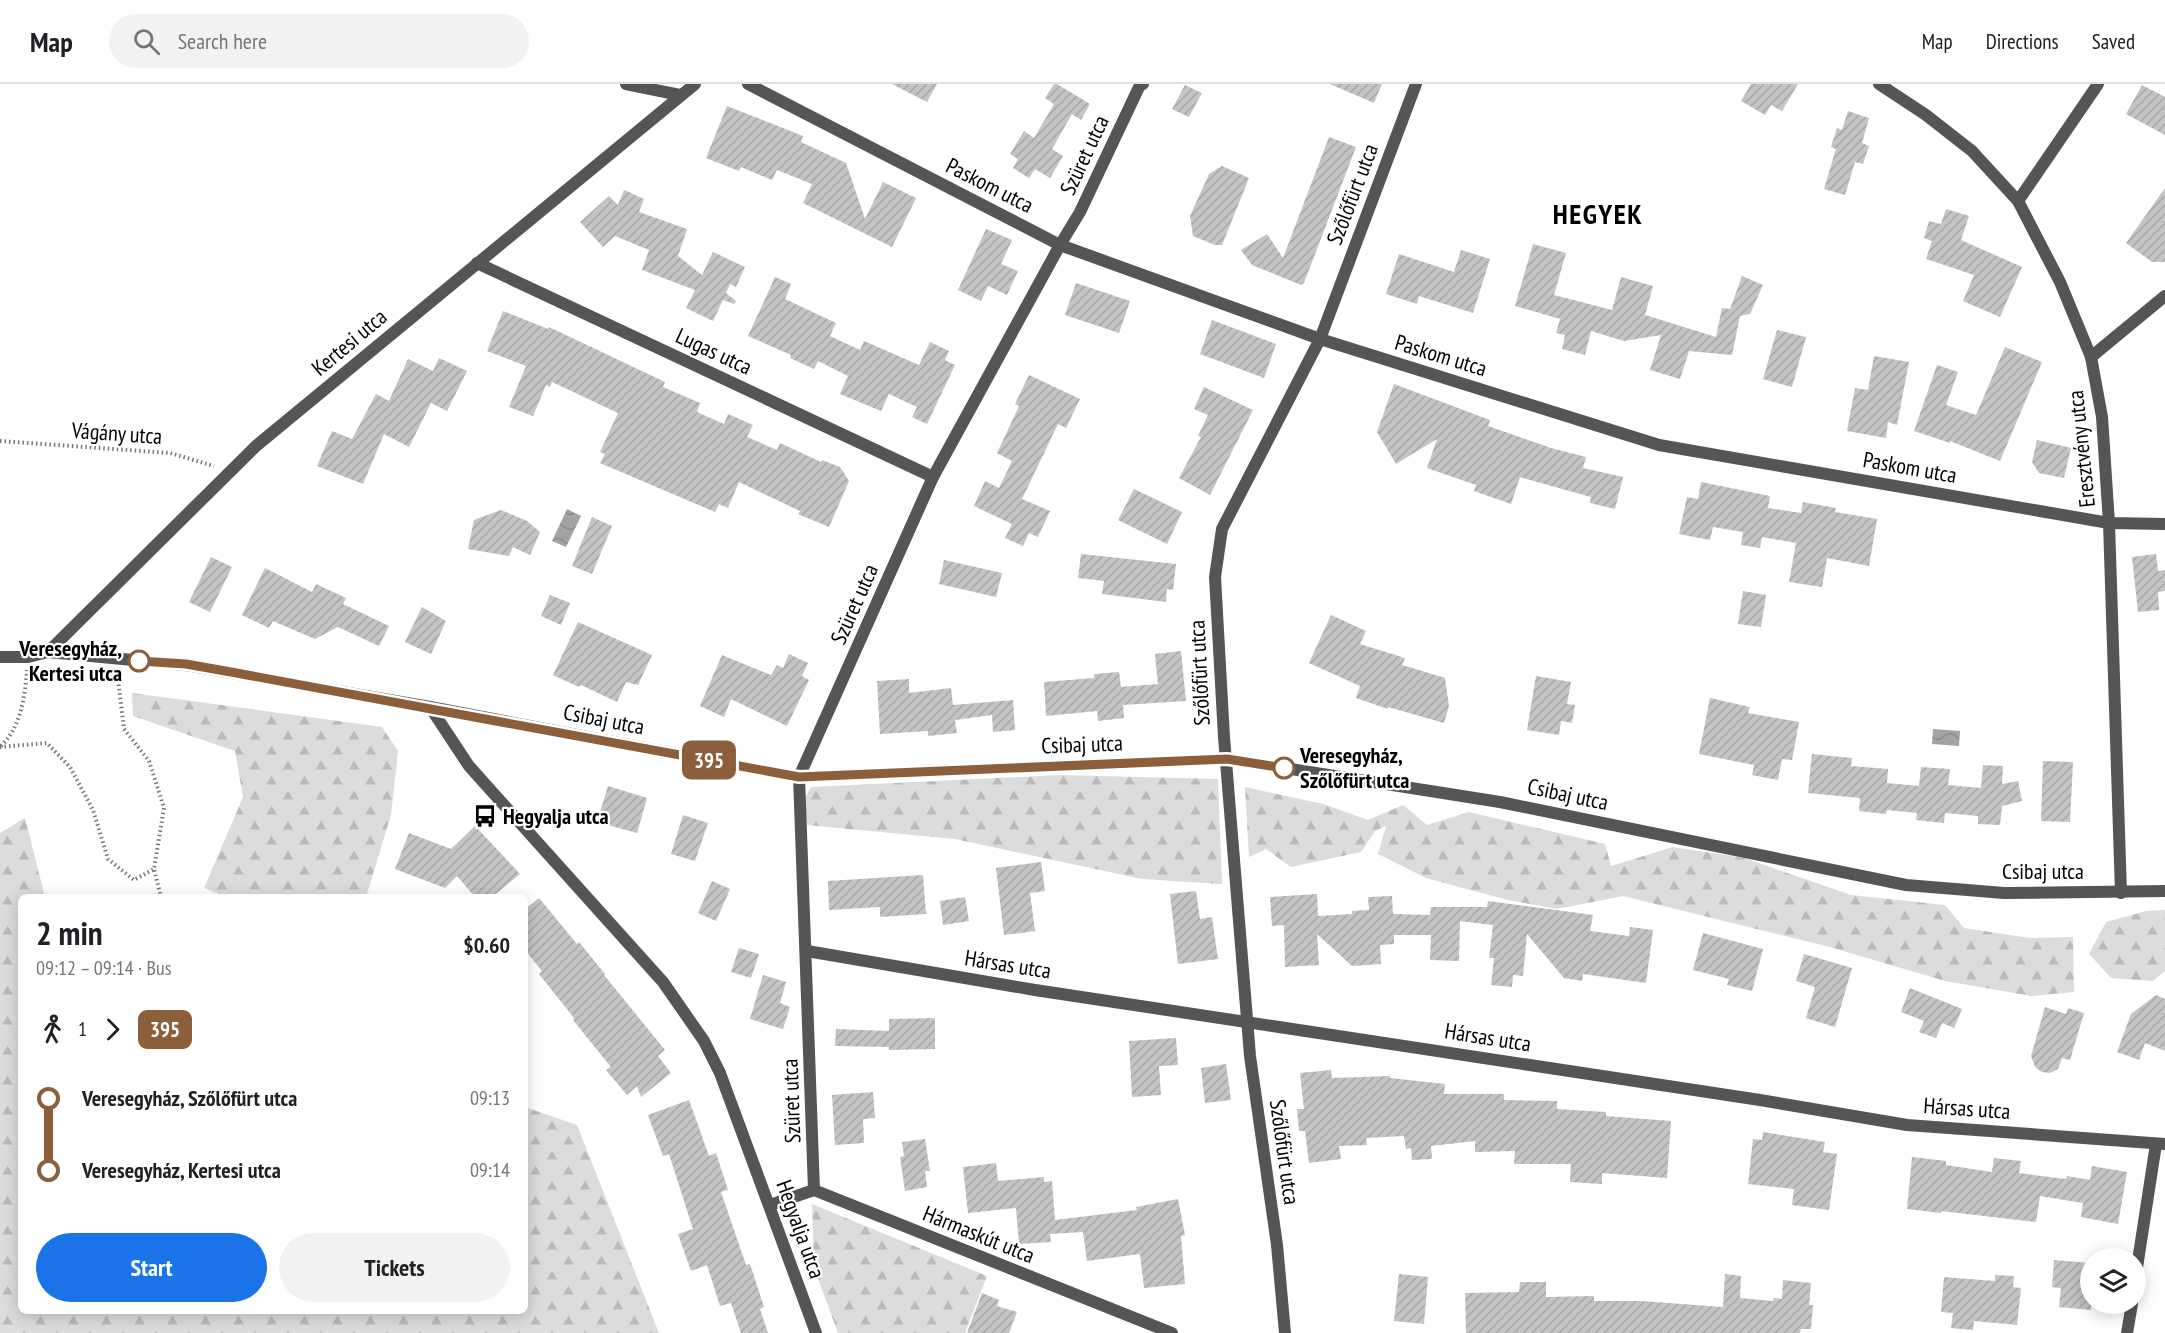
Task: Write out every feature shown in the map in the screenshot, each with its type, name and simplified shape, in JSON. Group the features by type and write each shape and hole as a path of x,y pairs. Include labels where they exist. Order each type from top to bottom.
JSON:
{"street":[{"path":"626,84 680,95"},
{"name":"Kertesi utca","path":"48,652 256,446 695,84"},
{"name":"Paskom utca","path":"748,84 1060,245 1320,339 1659,445 2109,523 2165,524"},
{"name":"Szüret utca","path":"814,1190 799,777 933,477 1080,212 1140,85 1143,84"},
{"name":"Szőlőfürt utca","path":"1285,1333 1277,1245 1250,1056 1215,578 1222,529 1320,339 1416,84"},
{"name":"Eresztvény utca","path":"1879,84 1926,115 1972,151 2018,201 2060,282 2091,357 2102,417 2109,523 2121,893"},
{"path":"2018,201 2098,84"},
{"name":"Lugas utca","path":"477,263 933,477"},
{"path":"2091,357 2165,296"},
{"name":"Csibaj utca","path":"0,657 28,657 48,652 186,664 430,707 799,777 1227,759 1500,802 1906,885 2004,893 2165,891"},
{"name":"Hegyalja utca","path":"430,707 469,766 663,982 704,1041 720,1073 816,1333"},
{"name":"Hársas utca","path":"807,951 1035,990 1760,1100 1907,1125 2118,1139 2160,1144"},
{"path":"2141,1248 2160,1144"},
{"path":"770,1205 814,1190"},
{"name":"Hármaskút utca","path":"814,1190 1172,1333"},
{"path":"2127,1333 2130,1314"}],"path":[{"name":"Vágány utca","path":"0,441 170,453 230,470"},
{"path":"0,747 7,740 24,701 28,657"},
{"path":"116,659 124,729 149,761 164,807 154,869 160,894"},
{"path":"0,747 47,743 70,767 93,810 108,859 134,880 154,869"}],"green space":[{"path":"132,693 382,727 398,751 391,815 367,894 219,894 204,888 243,797 235,751 133,716"},
{"path":"1061,775 1218,779 1222,884 1142,879 955,839 807,825 803,802 811,787"},
{"path":"1245,787 1323,804 1368,820 1403,805 1427,825 1469,812 1605,844 1611,866 1673,847 1744,858 1851,895 1945,905 1964,928 2030,938 2073,937 2074,992 2031,996 1945,981 1830,947 1623,896 1557,909 1508,900 1426,878 1378,854 1386,826 1375,831 1361,852 1291,867 1266,849 1249,857"},
{"path":"25,818 44,894 18,894 18,1314 528,1314 528,1108 577,1125 659,1333 0,1333 0,833"},
{"path":"2165,910 2165,971 2153,981 2111,978 2089,954 2106,922 2146,911"},
{"path":"812,1204 987,1276 965,1333 838,1333 814,1268"}],"water":[{"path":"567,509 581,516 566,547 552,541"},
{"path":"1933,729 1960,731 1959,746 1932,744"}],"building":[{"path":"892,84 937,84 927,102"},
{"path":"1054,84 1090,104 1081,120 1072,114 1052,149 1063,156 1050,178 1035,169 1029,178 1013,168 1018,159 1010,154 1024,131 1034,138 1054,104 1045,98"},
{"path":"1330,84 1382,84 1374,103"},
{"path":"1751,84 1798,84 1782,111 1771,105 1765,115 1741,101"},
{"path":"1185,85 1202,93 1189,117 1172,109"},
{"path":"2142,85 2165,97 2165,135 2126,114"},
{"path":"727,106 803,136 801,142 846,163 865,219 883,182 916,198 892,247 803,203 812,184 777,170 772,180 741,167 739,171 706,158"},
{"path":"1848,111 1869,118 1862,143 1869,146 1863,164 1855,162 1845,195 1824,189 1836,149 1831,147 1837,128 1842,130"},
{"path":"1329,137 1356,147 1304,283 1301,285 1252,265 1241,250 1267,234 1283,258"},
{"path":"1222,166 1249,178 1222,245 1215,245 1193,236 1190,216 1209,174"},
{"path":"2165,188 2165,262 2152,262 2126,243"},
{"path":"624,190 644,199 639,212 687,229 678,256 702,275 713,252 745,267 736,287 730,284 726,293 736,301 734,304 723,300 713,321 686,308 695,290 642,270 649,250 615,236 603,247 580,222 609,196 618,205"},
{"path":"1946,209 1969,216 1961,240 2022,267 2000,317 1963,301 1974,275 1926,259 1932,241 1924,238 1929,221 1941,224"},
{"path":"986,229 1012,240 1001,264 1018,271 1007,295 988,286 981,301 958,290"},
{"path":"1533,244 1566,253 1554,295 1612,310 1621,277 1653,286 1645,315 1716,337 1722,308 1730,309 1742,276 1763,285 1750,314 1740,316 1732,355 1689,351 1680,379 1650,370 1661,335 1624,341 1591,331 1585,355 1562,349 1565,335 1556,333 1560,319 1515,306"},
{"path":"1461,250 1490,259 1473,313 1419,296 1417,304 1386,294 1399,254 1454,272"},
{"path":"775,277 791,284 785,299 836,323 830,336 860,350 864,341 919,365 930,342 949,351 945,360 955,365 927,424 912,417 917,407 889,394 881,411 840,394 848,376 818,361 814,369 790,358 791,355 748,336"},
{"path":"1076,283 1130,301 1119,333 1065,315"},
{"path":"503,311 548,329 549,327 665,382 663,387 700,403 697,412 724,424 728,414 753,425 747,437 777,450 780,443 821,462 822,460 840,467 849,481 829,527 798,514 800,511 739,482 728,508 719,504 715,512 600,463 605,454 600,452 618,413 552,382 550,387 546,385 533,416 509,407 526,366 487,351"},
{"path":"1212,320 1276,344 1264,378 1200,354"},
{"path":"1777,330 1806,337 1792,387 1763,379"},
{"path":"2005,347 2042,362 2000,461 1950,441 1950,443 1914,431 1937,365 1958,372 1946,405 1976,415"},
{"path":"1874,356 1909,362 1897,425 1888,422 1886,438 1847,431 1855,388 1868,390"},
{"path":"439,358 467,371 447,411 431,403 409,447 384,434 363,484 317,466 332,431 352,439 376,394 389,401 408,359 433,371"},
{"path":"1029,375 1080,399 1066,428 1058,424 1022,499 1050,511 1038,537 1029,533 1023,546 1005,538 1012,524 974,506 985,481 999,488 1012,461 997,453 1019,406 1015,404"},
{"path":"1394,384 1490,420 1488,426 1551,448 1586,457 1583,468 1623,477 1615,509 1590,503 1591,497 1520,477 1511,504 1474,491 1476,485 1427,468 1437,439 1396,464 1377,432"},
{"path":"1204,387 1253,410 1210,495 1179,478 1201,437 1198,436 1208,415 1194,409"},
{"path":"2037,440 2071,448 2064,478 2039,473 2032,462"},
{"path":"1701,482 1770,496 1768,508 1801,513 1803,502 1836,508 1835,512 1877,519 1869,566 1827,558 1822,587 1789,582 1796,543 1762,537 1760,548 1741,545 1743,532 1713,527 1710,540 1679,534 1687,497 1698,499"},
{"path":"1134,489 1182,512 1167,544 1118,520"},
{"path":"501,510 527,521 540,532 530,555 513,547 509,556 468,549 474,520"},
{"path":"592,517 612,526 592,574 572,566"},
{"path":"1081,554 1176,564 1173,590 1167,589 1166,602 1102,594 1104,581 1078,578"},
{"path":"2156,554 2158,571 2165,570 2165,591 2158,592 2159,610 2138,612 2132,557"},
{"path":"211,557 232,567 210,612 189,602"},
{"path":"944,560 1002,573 996,597 939,584"},
{"path":"265,568 312,592 316,584 346,598 343,604 389,626 379,646 338,627 315,639 273,621 269,628 242,615"},
{"path":"1743,591 1766,595 1761,627 1738,624"},
{"path":"550,595 570,603 561,625 541,616"},
{"path":"422,607 446,621 431,654 405,642"},
{"path":"1331,615 1366,631 1360,644 1405,658 1402,665 1445,678 1449,706 1444,723 1388,707 1388,709 1356,698 1360,686 1309,663"},
{"path":"578,622 652,655 638,685 626,682 617,702 553,675"},
{"path":"1181,651 1186,701 1123,705 1124,718 1098,721 1097,711 1046,716 1044,682 1094,678 1094,674 1119,672 1121,687 1158,684 1155,654"},
{"path":"789,654 808,663 802,676 809,680 787,726 731,699 724,717 700,706 722,655 771,675 777,665 783,668"},
{"path":"1536,676 1571,682 1567,704 1575,705 1572,723 1561,721 1559,735 1527,730"},
{"path":"909,679 909,693 951,688 953,705 1013,700 1015,730 993,732 992,715 955,720 957,733 928,736 928,731 880,734 877,681"},
{"path":"1710,698 1750,707 1748,713 1799,722 1792,760 1782,759 1778,780 1752,775 1754,765 1699,754"},
{"path":"1812,754 1852,758 1851,766 1888,769 1887,783 1919,786 1921,767 1950,769 1948,785 1981,788 1983,765 2003,766 2002,784 2018,781 2022,801 2002,806 2000,825 1978,824 1978,816 1945,813 1944,823 1916,820 1917,813 1887,810 1886,814 1859,811 1860,798 1808,793"},
{"path":"2043,761 2073,762 2070,822 2041,821"},
{"path":"608,786 647,798 637,833 597,822"},
{"path":"683,815 708,823 695,861 671,854"},
{"path":"475,826 520,874 496,894 472,894 457,876 445,888 395,869 409,833 451,849"},
{"path":"1041,862 1045,891 1030,893 1035,931 1004,935 996,868"},
{"path":"923,875 926,914 880,917 880,907 829,910 828,881"},
{"path":"712,881 730,889 716,921 698,913"},
{"path":"1196,891 1200,919 1212,917 1218,959 1178,964 1170,894"},
{"path":"1317,894 1318,916 1352,914 1352,911 1369,910 1368,897 1392,896 1393,914 1430,915 1431,907 1487,907 1488,901 1593,915 1590,931 1629,936 1630,927 1653,930 1646,983 1583,974 1582,981 1564,978 1527,934 1523,976 1513,975 1512,987 1491,985 1494,958 1489,958 1493,925 1460,921 1459,961 1430,960 1431,935 1394,935 1394,944 1380,945 1381,964 1352,966 1317,934 1319,965 1285,967 1284,925 1272,926 1270,897"},
{"path":"965,897 969,921 943,925 940,901"},
{"path":"539,898 577,944 579,942 665,1050 658,1056 671,1073 641,1097 637,1086 627,1095 606,1070 611,1067 539,974 542,971 528,954 528,907"},
{"path":"1703,933 1763,949 1752,991 1727,985 1729,979 1693,970"},
{"path":"739,948 759,954 751,978 731,972"},
{"path":"1804,954 1852,968 1835,1027 1806,1018 1815,987 1796,981"},
{"path":"763,975 786,982 780,1003 790,1007 783,1029 750,1019"},
{"path":"1910,988 1962,1009 1954,1028 1942,1023 1936,1038 1919,1032 1924,1021 1901,1012"},
{"path":"2156,995 2165,999 2165,1051 2145,1043 2139,1060 2117,1052 2131,1014"},
{"path":"2045,1007 2066,1014 2068,1008 2084,1013 2070,1060 2062,1058 2058,1069 2050,1073 2042,1072 2035,1067 2031,1056"},
{"path":"935,1018 935,1049 889,1050 889,1047 835,1046 836,1029 889,1031 889,1019"},
{"path":"1176,1038 1178,1065 1159,1066 1161,1095 1132,1097 1129,1041"},
{"path":"1226,1064 1231,1100 1205,1103 1201,1068"},
{"path":"1331,1070 1332,1078 1390,1076 1390,1078 1445,1084 1444,1094 1504,1094 1504,1100 1557,1101 1557,1109 1606,1112 1606,1116 1671,1121 1667,1178 1602,1173 1602,1184 1570,1182 1571,1164 1514,1164 1515,1151 1475,1152 1475,1141 1431,1146 1432,1159 1412,1160 1411,1148 1406,1149 1404,1136 1366,1138 1367,1145 1339,1146 1341,1159 1309,1163 1305,1131 1299,1131 1297,1109 1304,1109 1300,1073"},
{"path":"873,1092 875,1118 863,1119 864,1143 835,1145 832,1095"},
{"path":"689,1100 709,1156 716,1153 728,1190 721,1192 746,1265 750,1264 764,1307 760,1309 768,1333 741,1333 731,1303 720,1306 707,1265 691,1271 678,1234 693,1229 669,1154 663,1156 648,1115"},
{"path":"1763,1132 1825,1142 1823,1152 1837,1154 1829,1210 1792,1205 1794,1189 1748,1184 1753,1139 1762,1140"},
{"path":"925,1139 930,1171 925,1171 927,1187 905,1191 900,1157 904,1156 902,1142"},
{"path":"1912,1157 1946,1161 1946,1165 1992,1172 1994,1158 2021,1161 2019,1173 2066,1179 2067,1176 2090,1180 2092,1166 2127,1172 2118,1224 2081,1217 2083,1203 2040,1196 2036,1222 1907,1209"},
{"path":"996,1163 998,1181 1044,1177 1044,1182 1052,1181 1055,1220 1137,1210 1136,1207 1178,1199 1185,1235 1181,1236 1185,1284 1144,1288 1140,1254 1087,1261 1083,1232 1050,1234 1051,1242 1019,1244 1016,1208 968,1213 963,1167"},
{"path":"2054,1260 2080,1262 2080,1309 2059,1307 2061,1288 2052,1287"},
{"path":"1399,1274 1428,1277 1424,1324 1394,1321"},
{"path":"1725,1274 1741,1276 1740,1298 1773,1301 1774,1298 1782,1299 1783,1280 1811,1283 1809,1305 1813,1305 1811,1329 1801,1329 1800,1333 1466,1333 1465,1293 1519,1292 1520,1282 1546,1282 1546,1297 1594,1296 1594,1301 1641,1301 1723,1307"},
{"path":"1995,1275 2014,1276 2013,1287 2021,1288 2017,1325 1974,1321 1973,1330 1951,1328 1953,1313 1941,1312 1944,1277 1995,1281"},
{"path":"982,1293 999,1300 997,1306 1017,1312 1009,1333 967,1333"}],"bus line":[{"name":"395","path":"139,661 186,664 430,707 799,777 1227,759 1284,768"}],"place":[{"name":"Veresegyház, Kertesi utca","path":"139,661"},
{"name":"Veresegyház, Szőlőfürt utca","path":"1284,768"},
{"name":"Hegyalja utca","path":"485,816"}],"district":[{"name":"HEGYEK","path":"1598,213"}]}
